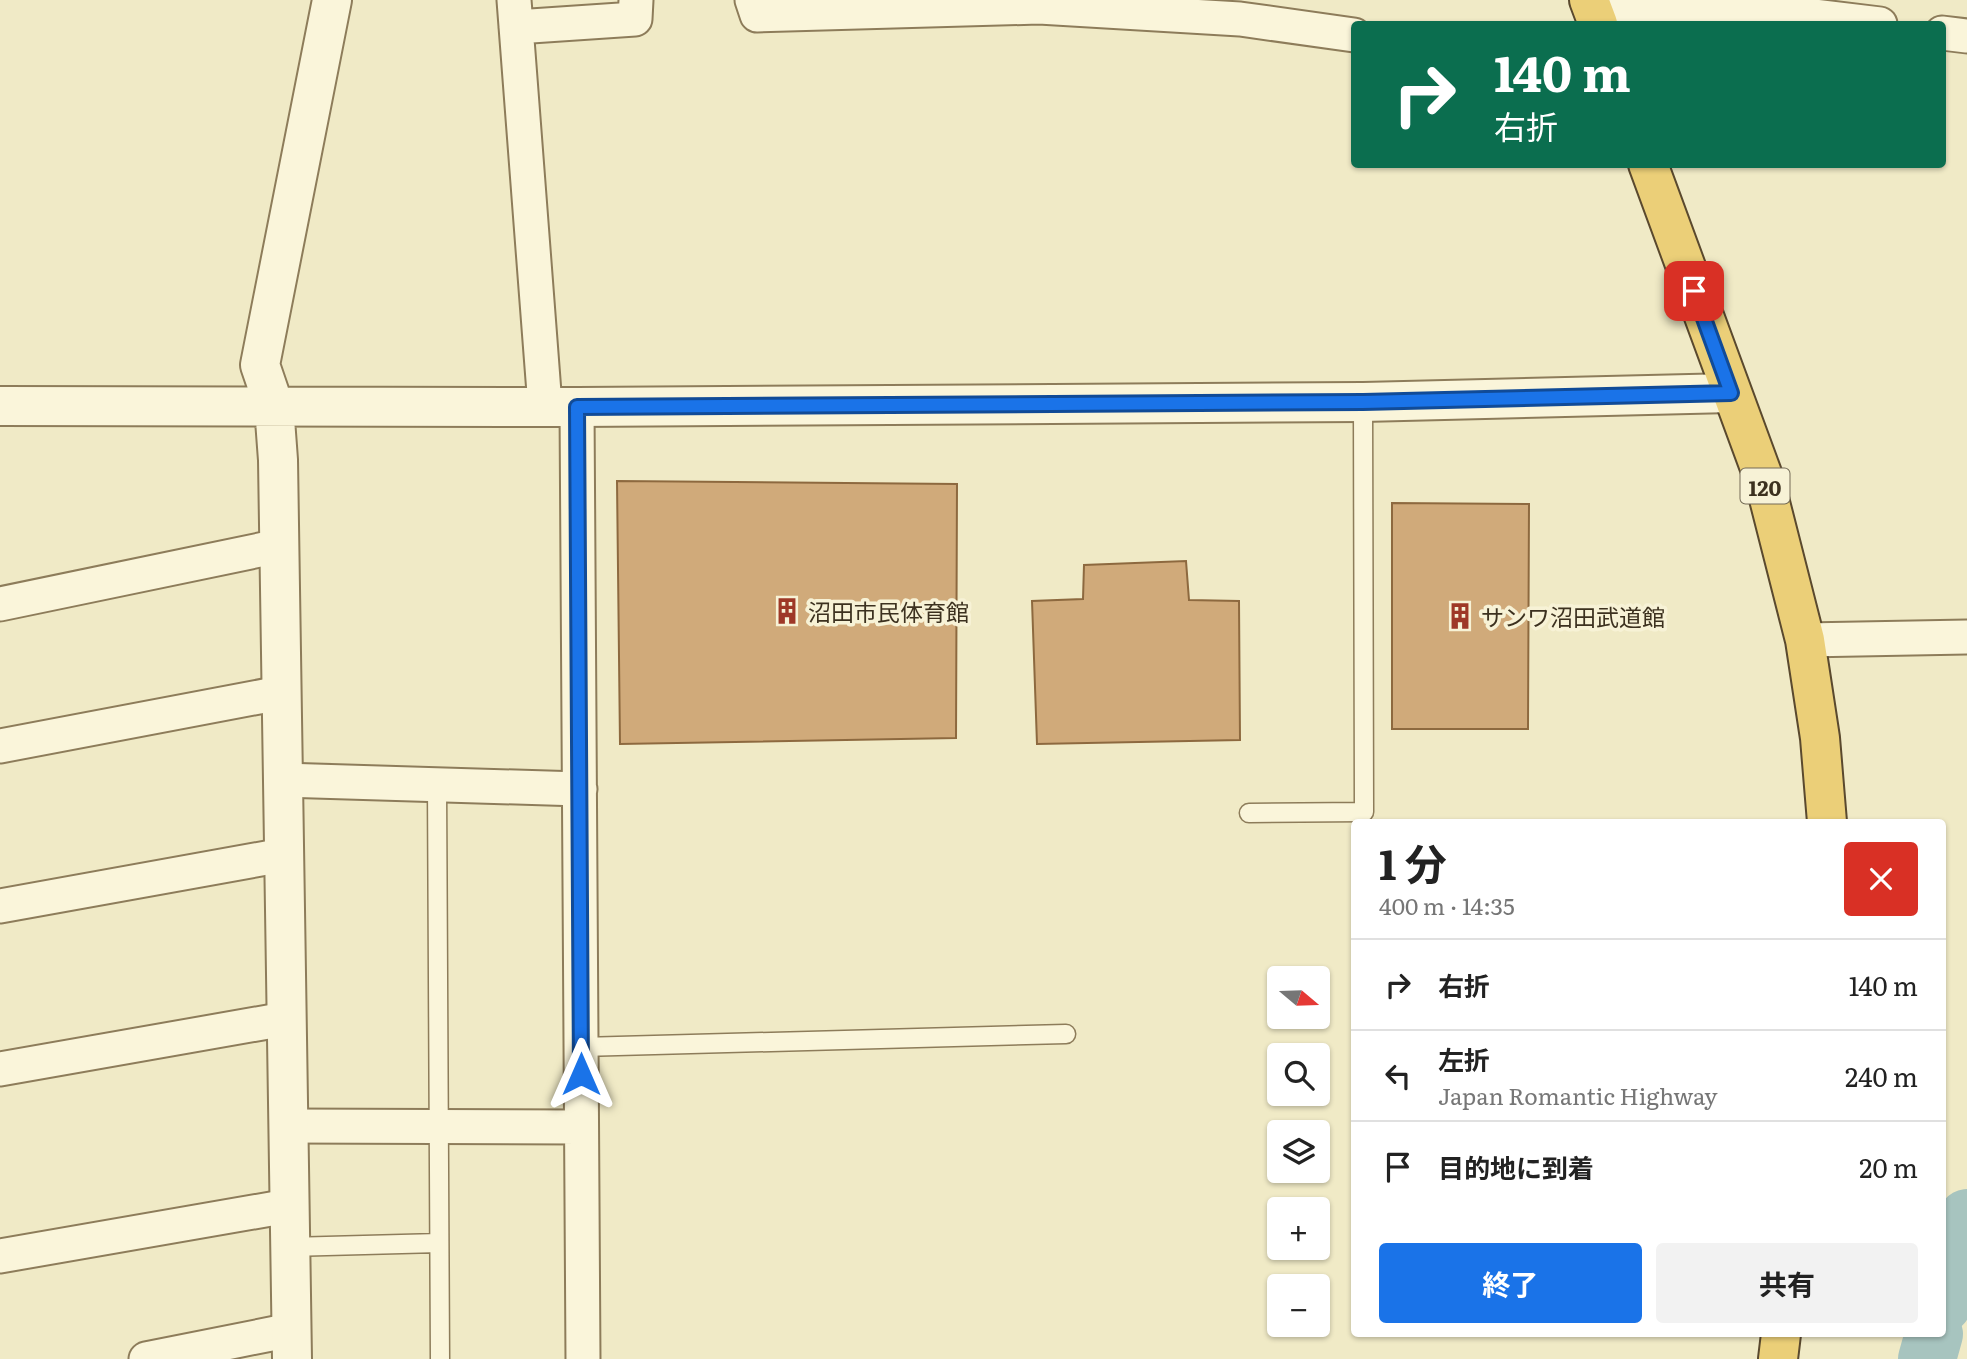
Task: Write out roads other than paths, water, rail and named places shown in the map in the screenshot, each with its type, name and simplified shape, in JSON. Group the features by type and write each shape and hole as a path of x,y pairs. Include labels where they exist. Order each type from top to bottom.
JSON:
{"highway":[{"name":"120","path":"1649,168 1764,479 1805,640 1820,738 1827,819"},
{"path":"1777,1359 1781,1337"}],"street":[{"path":"146,1359 291,1345 278,460 274,406 260,365 332,0"},
{"path":"583,1359 580,789 561,406 515,13 635,19 636,0"},
{"path":"752,0 757,15 1039,7 1240,19 1351,35"},
{"path":"1592,10 1814,16 1855,21"},
{"path":"1946,33 1967,36"},
{"path":"0,406 1363,402 1731,393"},
{"path":"0,604 279,546"},
{"path":"1805,640 1967,637"},
{"path":"0,746 280,692"},
{"path":"282,780 580,789"},
{"path":"0,906 283,855"},
{"path":"0,1069 285,1019"},
{"path":"287,1126 581,1127"},
{"path":"0,1256 288,1206"}],"lane":[{"path":"1249,813 1364,812 1363,402"},
{"path":"437,785 440,1359"},
{"path":"581,1048 1066,1034"},
{"path":"289,1247 439,1243"}],"waterway":[{"path":"1946,1291 1967,1218"},
{"path":"1927,1359 1933,1337"}],"place":[{"name":"沼田市民体育館","path":"787,611"},
{"name":"サンワ沼田武道館","path":"1460,616"}]}
